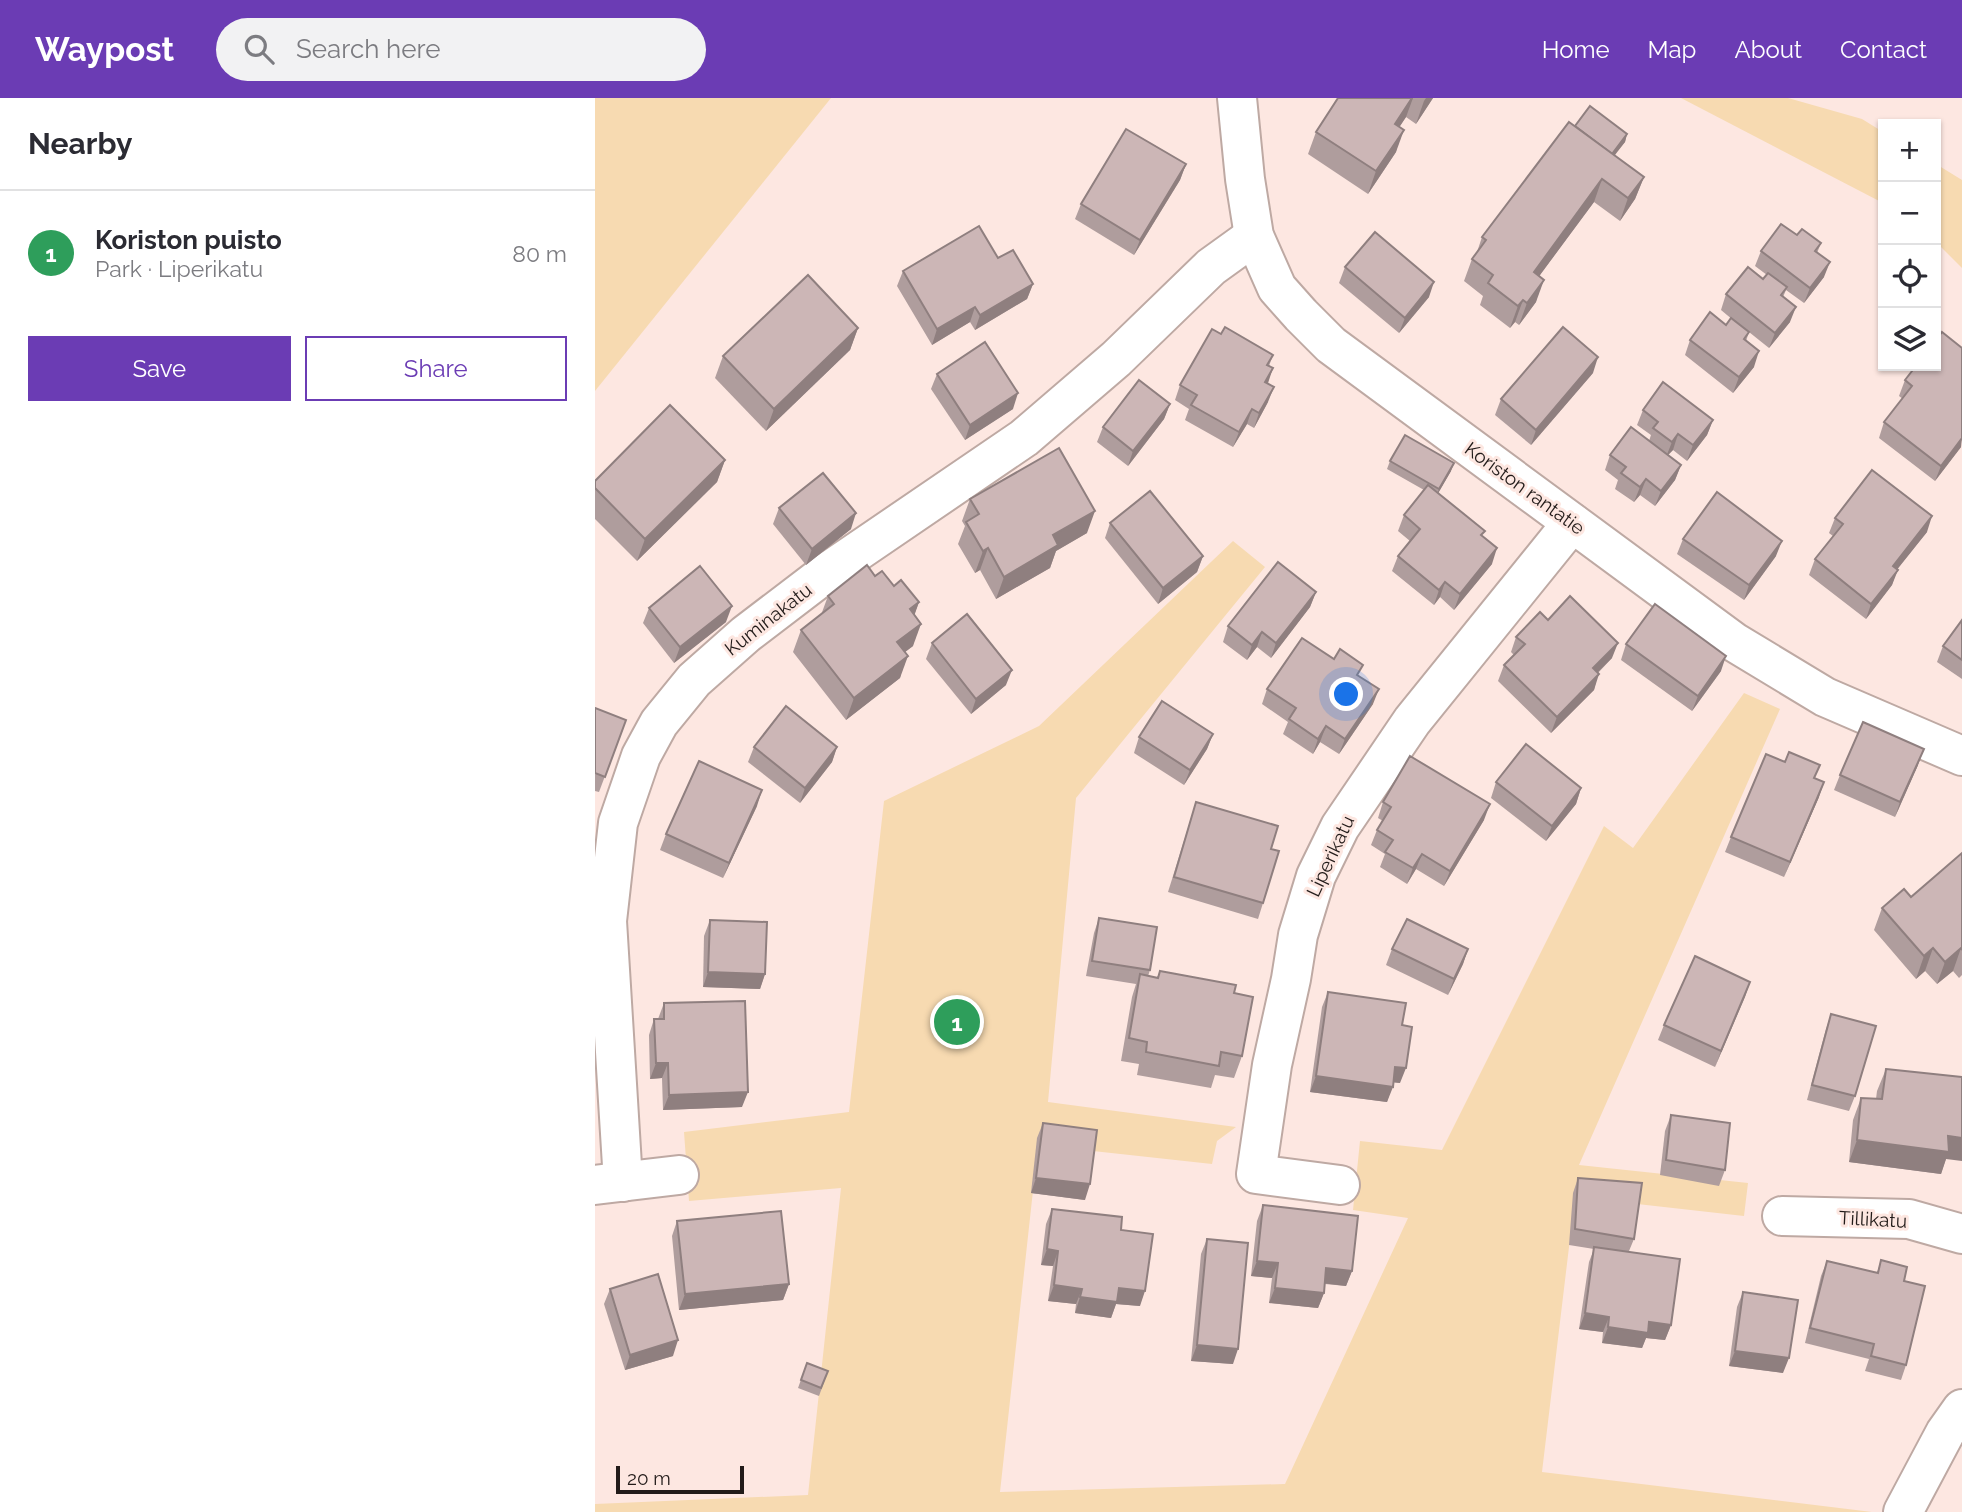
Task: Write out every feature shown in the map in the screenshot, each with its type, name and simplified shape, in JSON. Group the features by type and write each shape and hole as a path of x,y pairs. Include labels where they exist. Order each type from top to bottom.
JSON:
{"street":[{"name":"Koriston rantatie","path":"1237,98 1254,236 1277,288 1331,345 1734,642 1825,697 1962,756"},
{"name":"Kuminakatu","path":"678,1175 609,1183 607,921 618,823 641,756 659,723 694,680 746,634 826,573 1032,432 1116,359 1211,267 1254,236"},
{"name":"Liperikatu","path":"1340,1185 1256,1174 1272,1065 1298,934 1316,876 1341,827 1412,721 1572,523"},
{"name":"Tillikatu","path":"1782,1216 1909,1219 1962,1234"},
{"path":"1903,1512 1945,1433 1962,1409"}],"shaded area":[{"path":"595,98 831,98 595,391"},
{"path":"1681,98 1788,98 1862,119 1878,129 1878,200"},
{"path":"1941,167 1962,180 1962,268 1941,247"},
{"path":"1233,541 1265,567 1076,798 1048,1102 1236,1127 1217,1141 1212,1164 1038,1145 1000,1492 1285,1484 1408,1218 1353,1210 1360,1141 1442,1150 1604,826 1633,848 1744,693 1780,709 1579,1165 1748,1183 1744,1216 1575,1197 1542,1472 1872,1512 595,1512 595,1504 808,1495 841,1188 689,1201 684,1132 849,1112 884,801 1039,726"}],"building":[{"path":"1338,98 1412,98 1395,124 1404,130 1376,171 1316,132"},
{"path":"1590,106 1627,134 1612,154 1575,126"},
{"path":"1569,122 1644,177 1628,198 1602,179 1534,272 1544,280 1527,303 1523,300 1518,306 1488,283 1493,275 1472,259 1486,240 1482,237"},
{"path":"1126,129 1186,164 1140,240 1081,204"},
{"path":"1781,224 1797,235 1802,229 1821,243 1815,251 1830,262 1810,288 1761,251"},
{"path":"979,226 998,258 1013,250 1033,284 980,315 975,307 937,329 903,271"},
{"path":"1375,232 1434,282 1405,318 1345,267"},
{"path":"1748,267 1763,279 1768,273 1787,287 1781,295 1796,307 1775,333 1726,294"},
{"path":"808,275 858,328 774,409 723,356"},
{"path":"1710,312 1726,325 1731,318 1749,332 1744,339 1759,351 1739,377 1690,340"},
{"path":"1225,327 1273,355 1267,365 1273,368 1265,382 1274,387 1259,413 1252,409 1239,432 1191,405 1197,395 1180,385 1212,329 1221,334"},
{"path":"1563,327 1598,357 1536,430 1501,399"},
{"path":"1941,333 1962,348 1962,438 1941,466 1884,422 1912,386 1905,380 1912,371 1941,371"},
{"path":"985,342 1018,393 970,425 937,374"},
{"path":"1139,380 1170,404 1133,451 1103,427"},
{"path":"1663,382 1713,420 1693,445 1678,434 1672,442 1653,428 1658,422 1643,410"},
{"path":"670,405 725,460 645,539 595,488 595,481"},
{"path":"1631,427 1681,465 1661,491 1646,479 1640,487 1621,473 1626,467 1610,455"},
{"path":"1405,435 1454,463 1439,489 1390,461"},
{"path":"1059,448 1095,511 1053,535 1058,545 1004,577 988,548 983,551 966,522 979,514 970,499"},
{"path":"1872,470 1932,516 1893,566 1898,570 1871,604 1815,559 1843,524 1835,518"},
{"path":"823,473 856,513 812,549 779,508"},
{"path":"1428,485 1485,531 1481,535 1497,548 1460,594 1445,582 1439,590 1398,556 1420,529 1404,515"},
{"path":"1150,491 1203,556 1163,588 1110,523"},
{"path":"1717,492 1782,541 1749,585 1683,539"},
{"path":"1278,562 1316,592 1276,643 1262,632 1252,645 1228,626"},
{"path":"867,565 875,576 882,571 894,586 901,580 919,602 910,609 921,624 897,642 908,656 854,698 801,630 834,604 828,596"},
{"path":"700,566 732,606 680,647 649,608"},
{"path":"1570,596 1618,643 1593,668 1599,674 1557,717 1504,665 1525,644 1516,637 1540,612 1548,620"},
{"path":"1655,604 1726,656 1698,696 1626,644"},
{"path":"967,614 1012,670 976,699 932,643"},
{"path":"1962,620 1962,660 1943,646"},
{"path":"1302,638 1334,659 1340,649 1363,665 1357,675 1379,689 1345,739 1326,726 1318,739 1289,719 1296,708 1267,689"},
{"path":"1162,701 1213,734 1190,770 1139,737"},
{"path":"786,706 837,747 805,788 754,747"},
{"path":"595,708 626,720 605,777 595,773"},
{"path":"1863,722 1924,749 1900,802 1840,775"},
{"path":"1526,744 1581,788 1552,826 1496,782"},
{"path":"1789,752 1820,765 1814,778 1824,782 1790,862 1731,837 1766,754 1785,762"},
{"path":"1410,756 1490,804 1450,871 1422,854 1413,868 1385,852 1393,840 1377,830 1391,807 1383,802"},
{"path":"699,761 762,790 729,863 666,834"},
{"path":"1196,802 1278,826 1271,849 1279,851 1263,903 1174,877"},
{"path":"1962,853 1962,950 1961,948 1945,962 1933,948 1924,956 1882,908 1904,889 1911,897"},
{"path":"1099,918 1157,927 1150,970 1092,961"},
{"path":"1407,919 1468,949 1454,979 1392,949"},
{"path":"710,920 767,922 765,974 708,972"},
{"path":"1695,956 1750,982 1721,1051 1664,1025"},
{"path":"1160,971 1236,985 1234,993 1253,997 1242,1056 1221,1052 1219,1066 1146,1052 1147,1042 1129,1038 1140,974 1158,978"},
{"path":"1328,992 1406,1003 1402,1025 1412,1027 1406,1068 1395,1067 1393,1087 1316,1076"},
{"path":"745,1001 748,1092 669,1095 668,1063 656,1063 654,1019 664,1019 664,1003"},
{"path":"1831,1014 1876,1026 1855,1096 1812,1085"},
{"path":"1886,1069 1962,1077 1962,1138 1948,1136 1949,1152 1857,1140 1861,1098 1882,1099"},
{"path":"1671,1115 1730,1123 1725,1170 1666,1160"},
{"path":"1043,1123 1097,1130 1090,1184 1036,1178"},
{"path":"1578,1178 1642,1183 1634,1239 1575,1229"},
{"path":"1263,1205 1358,1216 1352,1271 1326,1268 1324,1293 1275,1288 1278,1263 1257,1261"},
{"path":"1052,1209 1122,1217 1121,1230 1153,1234 1145,1291 1119,1288 1117,1302 1080,1297 1082,1289 1054,1285 1058,1251 1047,1249"},
{"path":"781,1211 789,1284 685,1294 677,1221"},
{"path":"1207,1239 1248,1243 1238,1349 1197,1345"},
{"path":"1594,1247 1680,1259 1671,1325 1649,1322 1648,1333 1608,1327 1609,1317 1585,1313"},
{"path":"1881,1260 1907,1267 1904,1281 1925,1286 1906,1365 1871,1356 1874,1344 1810,1328 1827,1261 1878,1273"},
{"path":"658,1274 678,1340 630,1355 610,1289"},
{"path":"1743,1292 1798,1300 1789,1358 1735,1351"},
{"path":"807,1363 828,1371 821,1388 801,1380"}],"place":[{"name":"Koriston puisto","path":"957,1022"}]}
